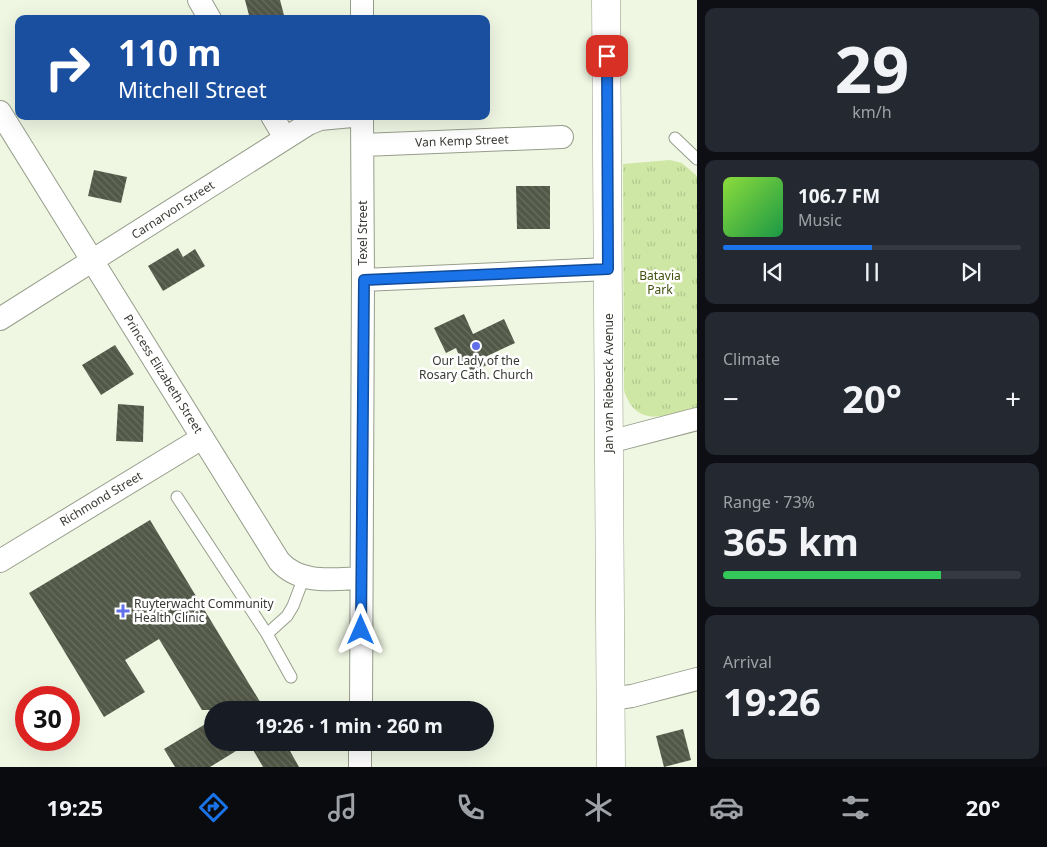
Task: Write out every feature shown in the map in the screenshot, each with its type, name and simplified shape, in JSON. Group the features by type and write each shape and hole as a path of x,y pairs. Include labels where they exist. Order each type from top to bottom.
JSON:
{"street":[{"path":"199,0 208,15"},
{"path":"362,0 362,15"},
{"name":"Jan van Riebeeck Avenue","path":"606,0 611,767"},
{"name":"Princess Elizabeth Street","path":"0,112 279,561 287,570 304,577 361,578"},
{"path":"274,120 285,138"},
{"name":"Carnarvon Street","path":"0,319 285,138 318,120"},
{"name":"Texel Street","path":"361,701 364,280 362,120"},
{"name":"Van Kemp Street","path":"363,145 562,137"},
{"path":"364,280 608,269"},
{"path":"609,442 697,419"},
{"name":"Richmond Street","path":"0,561 202,438"},
{"path":"610,699 632,696 697,679"},
{"path":"360,751 360,767"}],"lane":[{"path":"675,138 697,159"},
{"path":"177,497 267,634 291,677"},
{"path":"267,634 287,616 293,606 304,577"}],"green space":[{"name":"Batavia Park","path":"670,160 682,163 697,176 697,407 664,416 654,416 636,411 629,403 624,390 623,164"}],"building":[{"path":"245,0 280,0 284,15 249,15"},
{"path":"94,170 127,177 121,203 88,196"},
{"path":"516,186 550,186 550,229 517,229"},
{"path":"178,248 183,257 195,249 205,266 163,291 148,266"},
{"name":"Our Lady of the Rosary Cath. Church","path":"464,314 473,334 504,319 515,343 483,358 487,365 471,372 467,363 463,365 456,348 446,353 434,328"},
{"path":"115,345 134,374 101,395 82,365"},
{"path":"118,404 144,406 143,442 116,441"},
{"name":"Ruyterwacht Community Health Clinic","path":"150,520 260,701 204,701 204,710 202,710 159,639 125,660 145,692 104,717 29,593"},
{"path":"204,725 204,751 236,751 210,767 175,767 164,749"},
{"path":"683,729 691,760 664,767 656,736"},
{"path":"254,751 290,751 299,767 263,767"}],"place":[{"name":"Our Lady of the Rosary Cath. Church","path":"476,346"},
{"name":"Ruyterwacht Community Health Clinic","path":"123,611"}],"route":[{"path":"361,630 364,280 608,269 607,56"}]}
